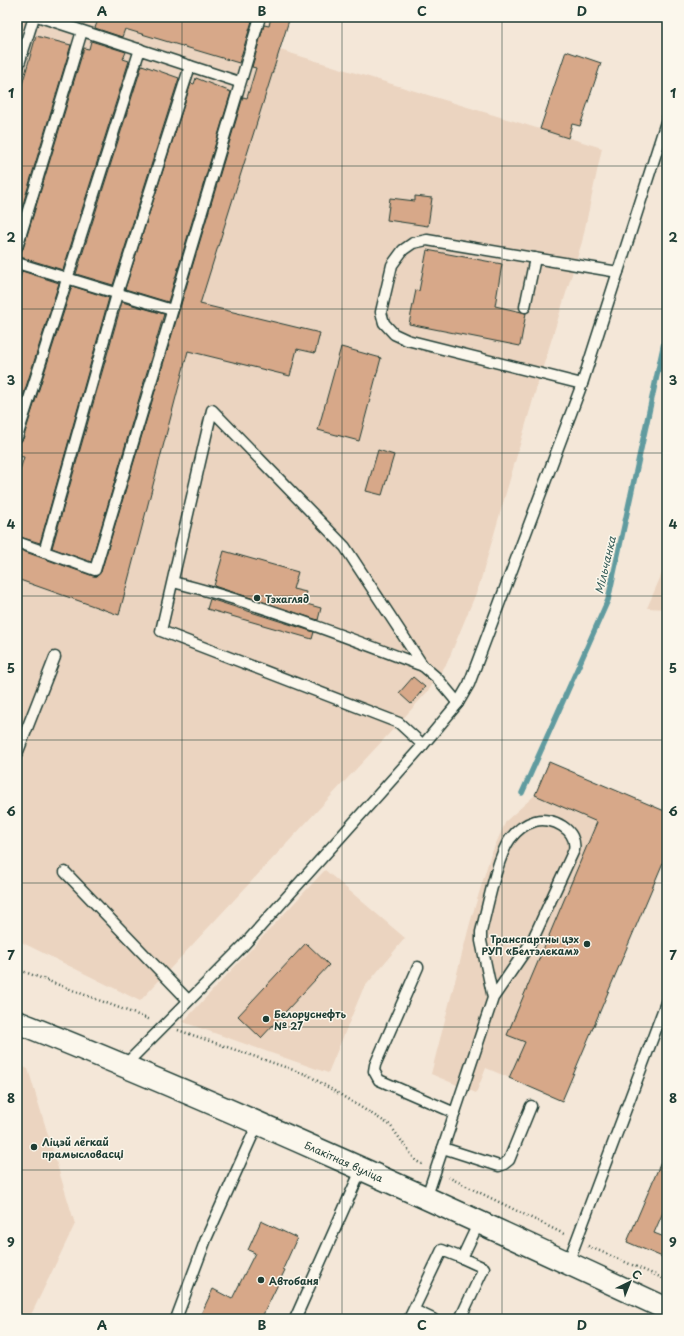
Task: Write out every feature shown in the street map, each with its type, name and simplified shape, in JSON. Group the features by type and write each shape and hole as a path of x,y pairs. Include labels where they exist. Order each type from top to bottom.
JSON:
{"street":[{"name":"Блакітная вуліца","path":"17,1022 125,1065 362,1168 426,1199 667,1309"}],"lane":[{"path":"17,70 34,17"},
{"path":"40,17 239,82"},
{"path":"17,542 95,570 239,82 260,17"},
{"path":"17,247 82,30"},
{"path":"17,437 140,49"},
{"path":"44,552 117,294 190,66"},
{"path":"125,1065 243,946 423,745 458,703 469,684 582,384 667,119"},
{"path":"582,384 407,340 394,334 384,324 381,312 392,265 403,250 413,243 427,240 618,272"},
{"path":"525,307 535,258"},
{"path":"17,263 172,310"},
{"path":"423,745 399,724 162,631 212,410 345,547 423,666 437,678 458,703"},
{"path":"173,582 212,592 316,626 423,666"},
{"path":"17,754 55,657"},
{"path":"426,1199 493,998 532,941 574,850 576,843 572,834 550,822 536,821 522,827 510,839 503,853 481,932 481,941 493,998"},
{"path":"65,872 188,1000"},
{"path":"418,967 375,1064 374,1071 379,1080 455,1113"},
{"path":"568,1263 667,1000"},
{"path":"443,1148 499,1166 504,1164 509,1160 531,1106"},
{"path":"176,1319 206,1239 258,1123"},
{"path":"295,1319 362,1168"},
{"path":"462,1258 478,1222"},
{"path":"433,1319 412,1315 442,1250 484,1268 460,1319"}],"path":[{"path":"17,969 163,1025 308,1075 390,1125 416,1161 577,1241 667,1280"}],"shaded area":[{"path":"17,17 290,17 280,50 602,148 582,242 537,386 479,586 447,663 428,691 399,723 140,1001 17,940"},
{"path":"667,562 667,609 647,608"},
{"name":"Транспартны цэх РУП «Белтэлекам»","path":"549,762 667,812 562,1100 486,1068 476,1093 431,1074 470,923 490,857 506,821 535,795"},
{"path":"325,870 405,938 363,989 328,1073 183,1022"},
{"name":"Ліцэй лёгкай прамысловасці","path":"17,1064 28,1069 75,1224 29,1319 17,1319"}],"building":[{"path":"99,17 238,17 252,21 239,63 125,29 122,37 95,28"},
{"path":"271,17 290,17 200,304 320,333 315,353 297,349 290,376 188,351 119,615 17,579 17,549 93,576 97,576 101,572 243,97 247,98 256,68 252,67 264,25 269,26"},
{"path":"36,36 71,45 17,224 17,102"},
{"path":"91,41 126,52 123,59 129,61 63,270 17,256 17,253 23,249 84,48 89,49"},
{"path":"566,51 601,63 580,126 572,124 568,138 540,129"},
{"path":"142,65 179,78 113,285 76,274"},
{"path":"196,78 231,92 168,302 125,289 191,83 194,84"},
{"path":"415,196 432,198 428,226 387,220 390,198 415,201"},
{"path":"427,250 502,264 495,306 526,313 520,346 409,324 416,290 419,291"},
{"path":"22,271 59,283 17,415 17,289"},
{"path":"72,286 109,298 40,543 17,536 17,480 24,457 17,456 17,443 23,439"},
{"path":"122,302 164,314 91,562 52,548"},
{"path":"341,347 381,358 359,441 318,430"},
{"path":"378,450 394,455 382,495 366,491"},
{"path":"224,551 298,572 293,589 306,592 303,603 321,608 318,620 214,586"},
{"path":"210,599 314,632 312,639 207,609"},
{"path":"413,677 425,687 411,704 399,693"},
{"name":"Транспартны цэх РУП «Белтэлекам»","path":"549,762 667,812 667,853 562,1101 509,1078 525,1042 507,1035 597,822 535,795"},
{"path":"306,943 329,965 261,1038 238,1016"},
{"path":"667,1148 667,1203 654,1233 667,1238 667,1259 627,1242"},
{"name":"Автобаня","path":"261,1221 297,1238 283,1269 285,1270 261,1319 211,1319 201,1314 213,1289 232,1299 255,1253 248,1250"}],"waterway":[{"name":"Мільчанка","path":"522,793 608,600 667,329"}],"place":[{"name":"Тэхагляд","path":"257,598"},
{"name":"Транспартны цэх РУП «Белтэлекам»","path":"587,944"},
{"name":"Белоруснефть № 27","path":"266,1019"},
{"name":"Ліцэй лёгкай прамысловасці","path":"34,1147"},
{"name":"Автобаня","path":"261,1280"}]}
